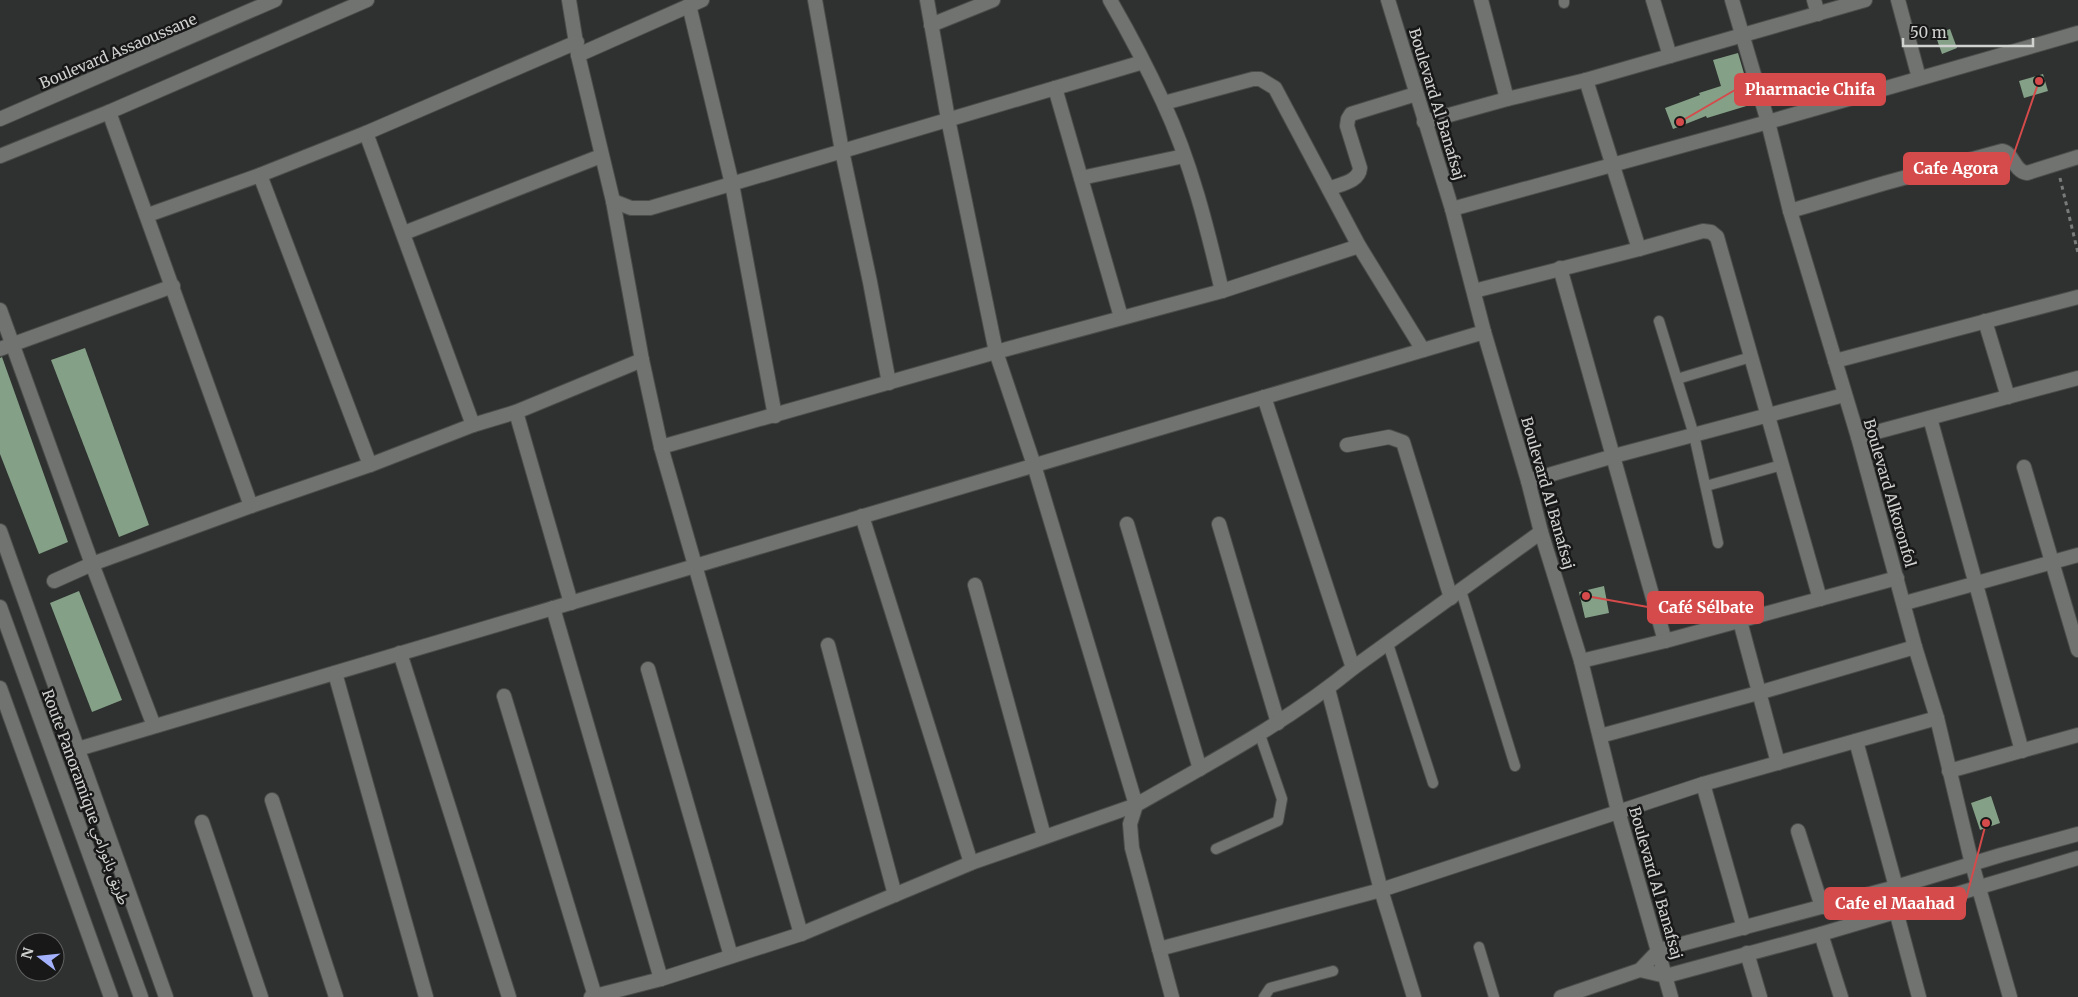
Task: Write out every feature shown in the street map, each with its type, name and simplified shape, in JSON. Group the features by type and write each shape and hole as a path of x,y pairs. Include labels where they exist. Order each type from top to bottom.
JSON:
{"street":[{"name":"Boulevard Assaoussane","path":"0,119 251,5 275,0"},
{"path":"0,156 109,112 368,0"},
{"path":"570,0 578,49 601,156 613,200 642,360 661,447 801,934"},
{"path":"815,0 842,151 889,383"},
{"path":"927,0 948,120 996,352 1034,465 1136,805 1130,824 1132,848 1172,997"},
{"path":"931,25 993,0"},
{"path":"1110,0 1164,103 1184,156 1206,227 1222,291"},
{"name":"Boulevard Al Banafsaj","path":"1388,0 1452,209 1484,332 1541,532 1581,661 1618,811 1671,997"},
{"path":"1481,0 1507,99"},
{"path":"1653,0 1670,56"},
{"name":"Boulevard Alkoronfol","path":"1732,0 1768,122 1790,211 1858,437 1905,603 1915,647 1937,718 1978,887 2010,997"},
{"path":"1424,122 1586,80 1742,35 1816,7 1866,0"},
{"path":"1898,0 1919,78"},
{"path":"148,215 260,175 696,3 775,416"},
{"path":"1452,209 1768,122 2078,33"},
{"path":"613,200 631,208 650,208 1143,62"},
{"path":"1164,103 1260,79 1268,82 1275,88 1359,246 1423,350"},
{"path":"1586,80 1639,249"},
{"path":"1055,88 1121,317"},
{"path":"1329,189 1356,178 1359,174 1360,168 1348,126 1348,119 1351,114 1416,94"},
{"path":"109,112 148,215 252,506"},
{"path":"366,133 473,425"},
{"path":"1790,211 2002,151 2009,154 2023,173 2078,157"},
{"path":"404,234 601,156"},
{"path":"1081,178 1184,156"},
{"path":"260,175 370,465"},
{"path":"1474,291 1703,231 1711,232 1717,237 1820,599"},
{"path":"661,447 1121,317 1222,291 1359,246"},
{"path":"1560,268 1665,642"},
{"path":"6,347 173,286"},
{"path":"1835,361 2078,297"},
{"path":"0,310 6,347 154,726"},
{"path":"1985,321 2008,397"},
{"path":"78,749 1484,332"},
{"path":"54,581 92,564 370,465 473,425 516,412 642,360"},
{"path":"1858,437 2078,378"},
{"path":"1528,481 1614,456 1844,395"},
{"path":"1264,397 1353,668"},
{"path":"516,412 570,603"},
{"path":"1930,418 2022,751"},
{"path":"1347,445 1382,437 1389,437 1403,442 1456,594"},
{"path":"2024,467 2078,650"},
{"path":"862,516 971,863"},
{"path":"1127,524 1200,769"},
{"path":"1219,524 1278,723"},
{"path":"0,531 166,997"},
{"path":"504,696 593,996 661,979 801,934 971,863 1136,805 1278,723 1328,689 1353,668 1541,532"},
{"path":"1905,603 2078,555"},
{"path":"1581,661 1665,642 1897,578"},
{"path":"975,585 1044,836"},
{"name":"Route Panoramique طريق بانورامي","path":"0,607 141,997"},
{"path":"553,608 661,979"},
{"path":"1740,621 1778,763"},
{"path":"828,645 895,895"},
{"path":"1600,736 1758,693 1915,647"},
{"path":"400,653 509,997"},
{"path":"648,668 731,956"},
{"path":"335,673 426,997"},
{"path":"0,688 111,997"},
{"path":"1328,689 1381,890 1414,997"},
{"path":"1159,949 1381,890 1703,784 1937,718"},
{"path":"1949,771 2078,735"},
{"path":"1856,741 1896,887"},
{"path":"1703,784 1744,928"},
{"path":"272,800 336,997"},
{"path":"202,822 261,997"},
{"path":"1798,831 1822,907"},
{"path":"1561,997 1640,970 1659,950 1896,887 2078,834"},
{"path":"1640,970 1666,976 1821,934 2078,858"},
{"path":"1896,911 1919,997"},
{"path":"1821,934 1841,997"},
{"path":"1747,953 1760,997"}],"lane":[{"path":"1658,321 1694,435 1718,542"},
{"path":"1677,379 1751,358"},
{"path":"1706,486 1782,466"},
{"path":"1456,594 1515,766"},
{"path":"1388,644 1433,783"},
{"path":"1216,849 1278,821 1282,799 1260,735"},
{"path":"1479,947 1494,997"},
{"path":"1264,997 1270,988 1333,971"}],"path":[{"path":"2057,163 2078,252"}],"building":[{"path":"1950,29 1957,48 1942,54 1935,34"},
{"path":"1738,53 1753,104 1707,118 1706,116 1673,129 1665,108 1700,95 1699,93 1721,86 1713,60"},
{"path":"2043,74 2048,91 2024,98 2019,81"},
{"path":"85,348 149,525 119,537 51,360"},
{"path":"2,357 68,542 39,554 0,454 0,358"},
{"path":"1604,586 1609,613 1585,618 1579,592"},
{"path":"79,591 122,700 92,712 50,603"},
{"path":"1991,796 2000,823 1980,830 1971,803"}],"place":[{"name":"Cafe Agora","path":"2039,81"},
{"name":"Pharmacie Chifa","path":"1680,122"},
{"name":"Café Sélbate","path":"1586,596"},
{"name":"Cafe el Maahad","path":"1986,823"}]}
